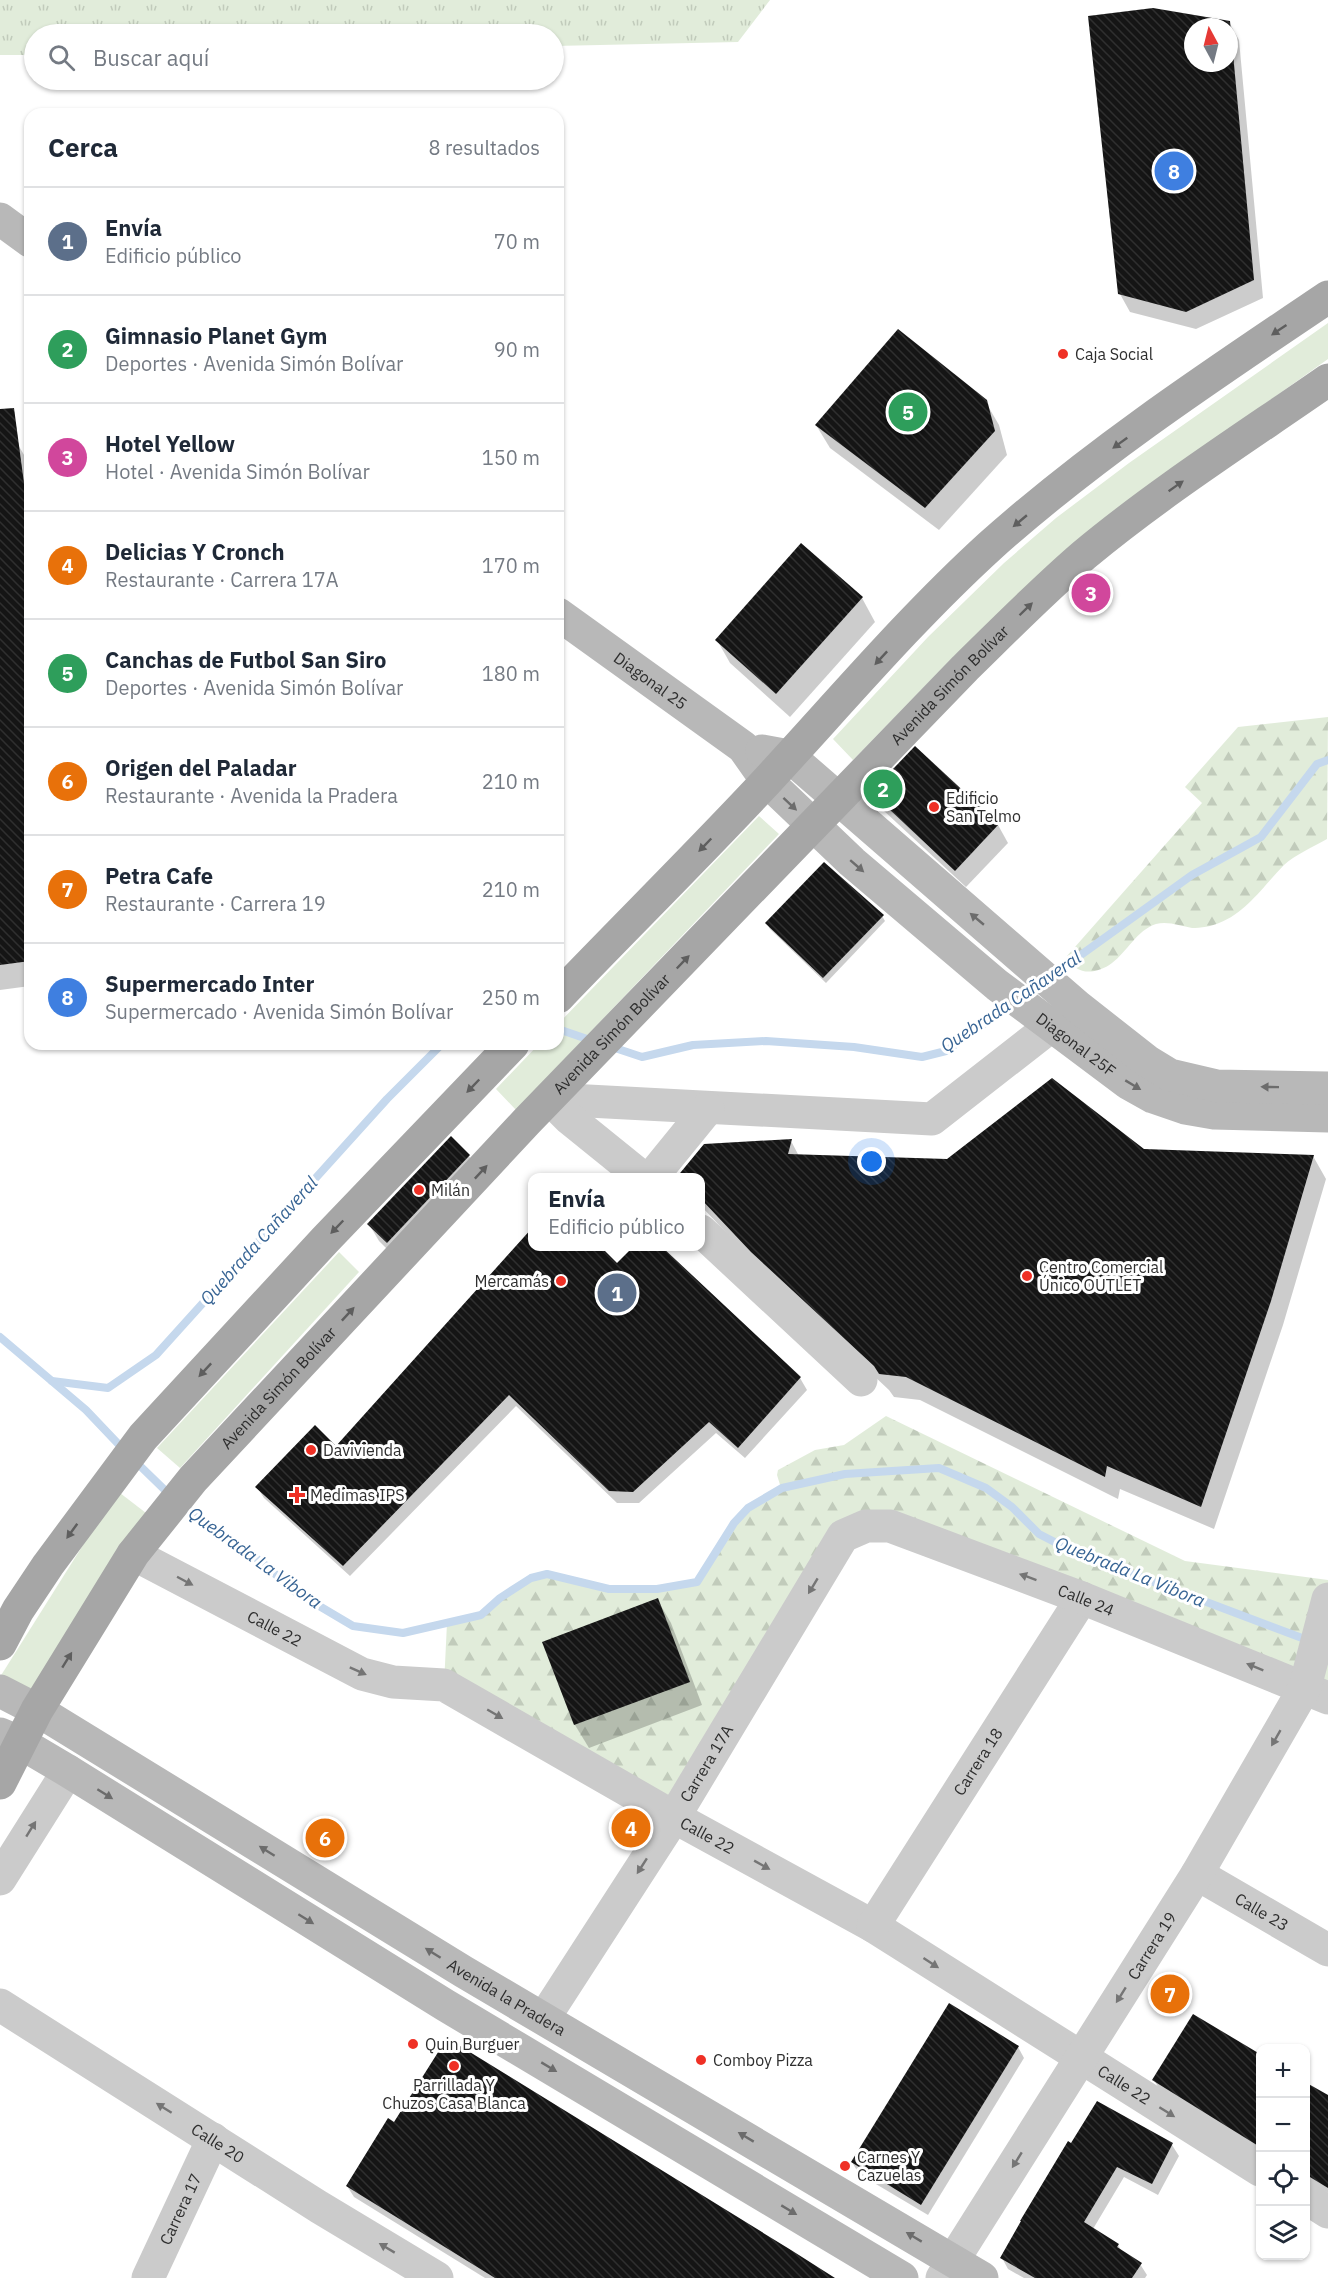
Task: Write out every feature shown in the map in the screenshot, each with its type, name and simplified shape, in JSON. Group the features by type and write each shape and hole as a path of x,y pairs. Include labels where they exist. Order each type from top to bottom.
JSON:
{"main road":[{"path":"567,988 767,781 926,609 999,539 1106,453 1228,364 1328,297"},
{"name":"Avenida Simón Bolívar","path":"0,1783 9,1738 37,1710 133,1554 193,1479 550,1099 965,668 1036,598 1085,555 1159,498 1328,380"},
{"path":"0,1644 18,1610 48,1564 143,1437 325,1240 507,1050"}],"street":[{"path":"0,219 24,237"},
{"name":"Diagonal 25","path":"564,618 743,747 767,781 813,826"},
{"name":"Diagonal 25","path":"743,747 789,756"},
{"path":"789,756 837,800"},
{"name":"Diagonal 25F","path":"837,800 1127,1047 1170,1075 1217,1086 1328,1088"},
{"name":"Diagonal 25F","path":"813,826 997,985 1042,1021 1128,1083 1153,1097 1185,1108 1214,1113 1328,1116"},
{"path":"550,1099 932,1119 1068,998"},
{"path":"550,1099 570,1119 637,1173"},
{"path":"655,1173 708,1108"},
{"path":"705,1235 861,1380"},
{"name":"Calle 24","path":"843,1536 866,1526 890,1526 1315,1681"},
{"name":"Carrera 17A","path":"544,2018 674,1817 843,1536"},
{"name":"Calle 22","path":"133,1554 362,1674 393,1682 444,1685 674,1817 873,1926 1256,2167"},
{"name":"Carrera 18","path":"873,1926 1083,1598"},
{"name":"Carrera 19","path":"948,2269 1197,1874 1315,1681 1327,1602"},
{"name":"Avenida la Pradera","path":"0,1691 37,1710 464,1972 544,2018 948,2269 982,2278"},
{"path":"9,1738 68,1771 445,2005 902,2278"},
{"path":"0,1879 68,1771"},
{"name":"Calle 23","path":"1197,1874 1328,1950"},
{"name":"Calle 20","path":"0,2005 319,2208 437,2278"},
{"name":"Carrera 17","path":"148,2278 213,2139"},
{"path":"1310,2201 1328,2212"}],"green space":[{"path":"0,0 770,0 738,42 564,46 564,24 24,24 24,55 0,55"},
{"path":"1328,323 1328,359 1149,486 953,657 853,760 833,739 928,637 1004,563 1056,518 1129,463"},
{"path":"1328,717 1327,839 1288,861 1247,905 1219,923 1192,928 1170,923 1156,924 1143,931 1106,967 1086,972 1071,963 1067,956 1202,803 1185,787 1238,727"},
{"path":"759,816 779,834 516,1110 496,1089 533,1050 564,1050 564,1018"},
{"path":"339,1252 359,1272 180,1468 157,1448"},
{"path":"886,1416 1185,1561 1328,1580 1328,1698 866,1526 674,1817 444,1685 447,1623 481,1615 500,1598 531,1578 547,1574 609,1589 657,1589 696,1582 734,1523 748,1508 781,1488 777,1475 778,1470 815,1450 844,1445"},
{"path":"120,1493 146,1513 24,1704 0,1677 90,1534"}],"building":[{"path":"1153,8 1212,18 1184,18 1184,72 1235,72 1254,280 1186,312 1118,294 1088,16"},
{"path":"898,329 987,400 995,431 925,508 815,425"},
{"path":"14,408 24,483 24,962 0,965 0,409"},
{"path":"801,543 863,597 776,694 715,640"},
{"name":"Edificio San Telmo","path":"915,746 999,824 955,871 871,792"},
{"path":"824,862 884,915 823,978 765,923"},
{"name":"Centro Comercial Único OUTLET","path":"1052,1078 1144,1149 1314,1155 1271,1301 1201,1507 1107,1466 1105,1477 906,1377 879,1374 874,1366 751,1252 705,1203 705,1173 680,1173 704,1144 792,1139 788,1154 947,1159"},
{"name":"Milán","path":"451,1136 470,1155 387,1243 367,1224"},
{"path":"528,1233 528,1251 666,1251 801,1377 738,1448 709,1422 633,1492 609,1491 509,1395 343,1566 255,1487 315,1425 336,1446"},
{"path":"658,1598 690,1682 574,1725 542,1642"},
{"path":"949,2003 1019,2046 921,2205 851,2162"},
{"path":"1193,2014 1256,2052 1256,2145 1152,2080"},
{"path":"447,2038 835,2278 495,2278 346,2186 388,2118 394,2122"},
{"path":"1310,2085 1328,2095 1328,2188 1310,2177"},
{"path":"1097,2101 1173,2143 1152,2184 1117,2167 1084,2222 1119,2244 1117,2247 1142,2263 1132,2278 1035,2278 1000,2258 1068,2141 1071,2143"}],"waterway":[{"name":"Quebrada Cañaveral","path":"1053,975 1192,875 1261,837 1317,764 1328,760"},
{"name":"Quebrada Cañaveral","path":"609,1046 642,1057 693,1045 766,1041 854,1047 922,1057 946,1051 1011,1005"},
{"name":"Quebrada Cañaveral","path":"564,1031 593,1041"},
{"name":"Quebrada Cañaveral","path":"52,1381 108,1388 156,1355 387,1099 436,1050"},
{"name":"Quebrada La Vibora","path":"0,1337 86,1410 124,1450"},
{"name":"Quebrada La Vibora","path":"135,1461 171,1496"},
{"name":"Quebrada La Vibora","path":"181,1504 264,1564 294,1591 353,1626 403,1633 481,1615 500,1598 531,1578 547,1574 609,1589 657,1589 697,1582 734,1523 748,1508 782,1488 845,1474 939,1468 986,1488 1012,1507 1039,1534 1074,1552 1310,1641"}],"place":[{"name":"Supermercado Inter","path":"1174,171"},
{"name":"Caja Social","path":"1063,354"},
{"name":"Canchas de Futbol San Siro","path":"908,412"},
{"name":"Hotel Yellow","path":"1091,593"},
{"name":"Gimnasio Planet Gym","path":"883,789"},
{"name":"Edificio San Telmo","path":"934,807"},
{"name":"Milán","path":"419,1190"},
{"name":"Centro Comercial Único OUTLET","path":"1027,1276"},
{"name":"Mercamás","path":"561,1281"},
{"name":"Envía","path":"617,1293"},
{"name":"Davivienda","path":"311,1450"},
{"name":"Medimas IPS","path":"297,1495"},
{"name":"Delicias Y Cronch","path":"631,1828"},
{"name":"Origen del Paladar","path":"325,1838"},
{"name":"Petra Cafe","path":"1170,1994"},
{"name":"Quin Burguer","path":"413,2044"},
{"name":"Comboy Pizza","path":"701,2060"},
{"name":"Parrillada Y Chuzos Casa Blanca","path":"454,2066"},
{"name":"Carnes Y Cazuelas","path":"845,2166"}]}
